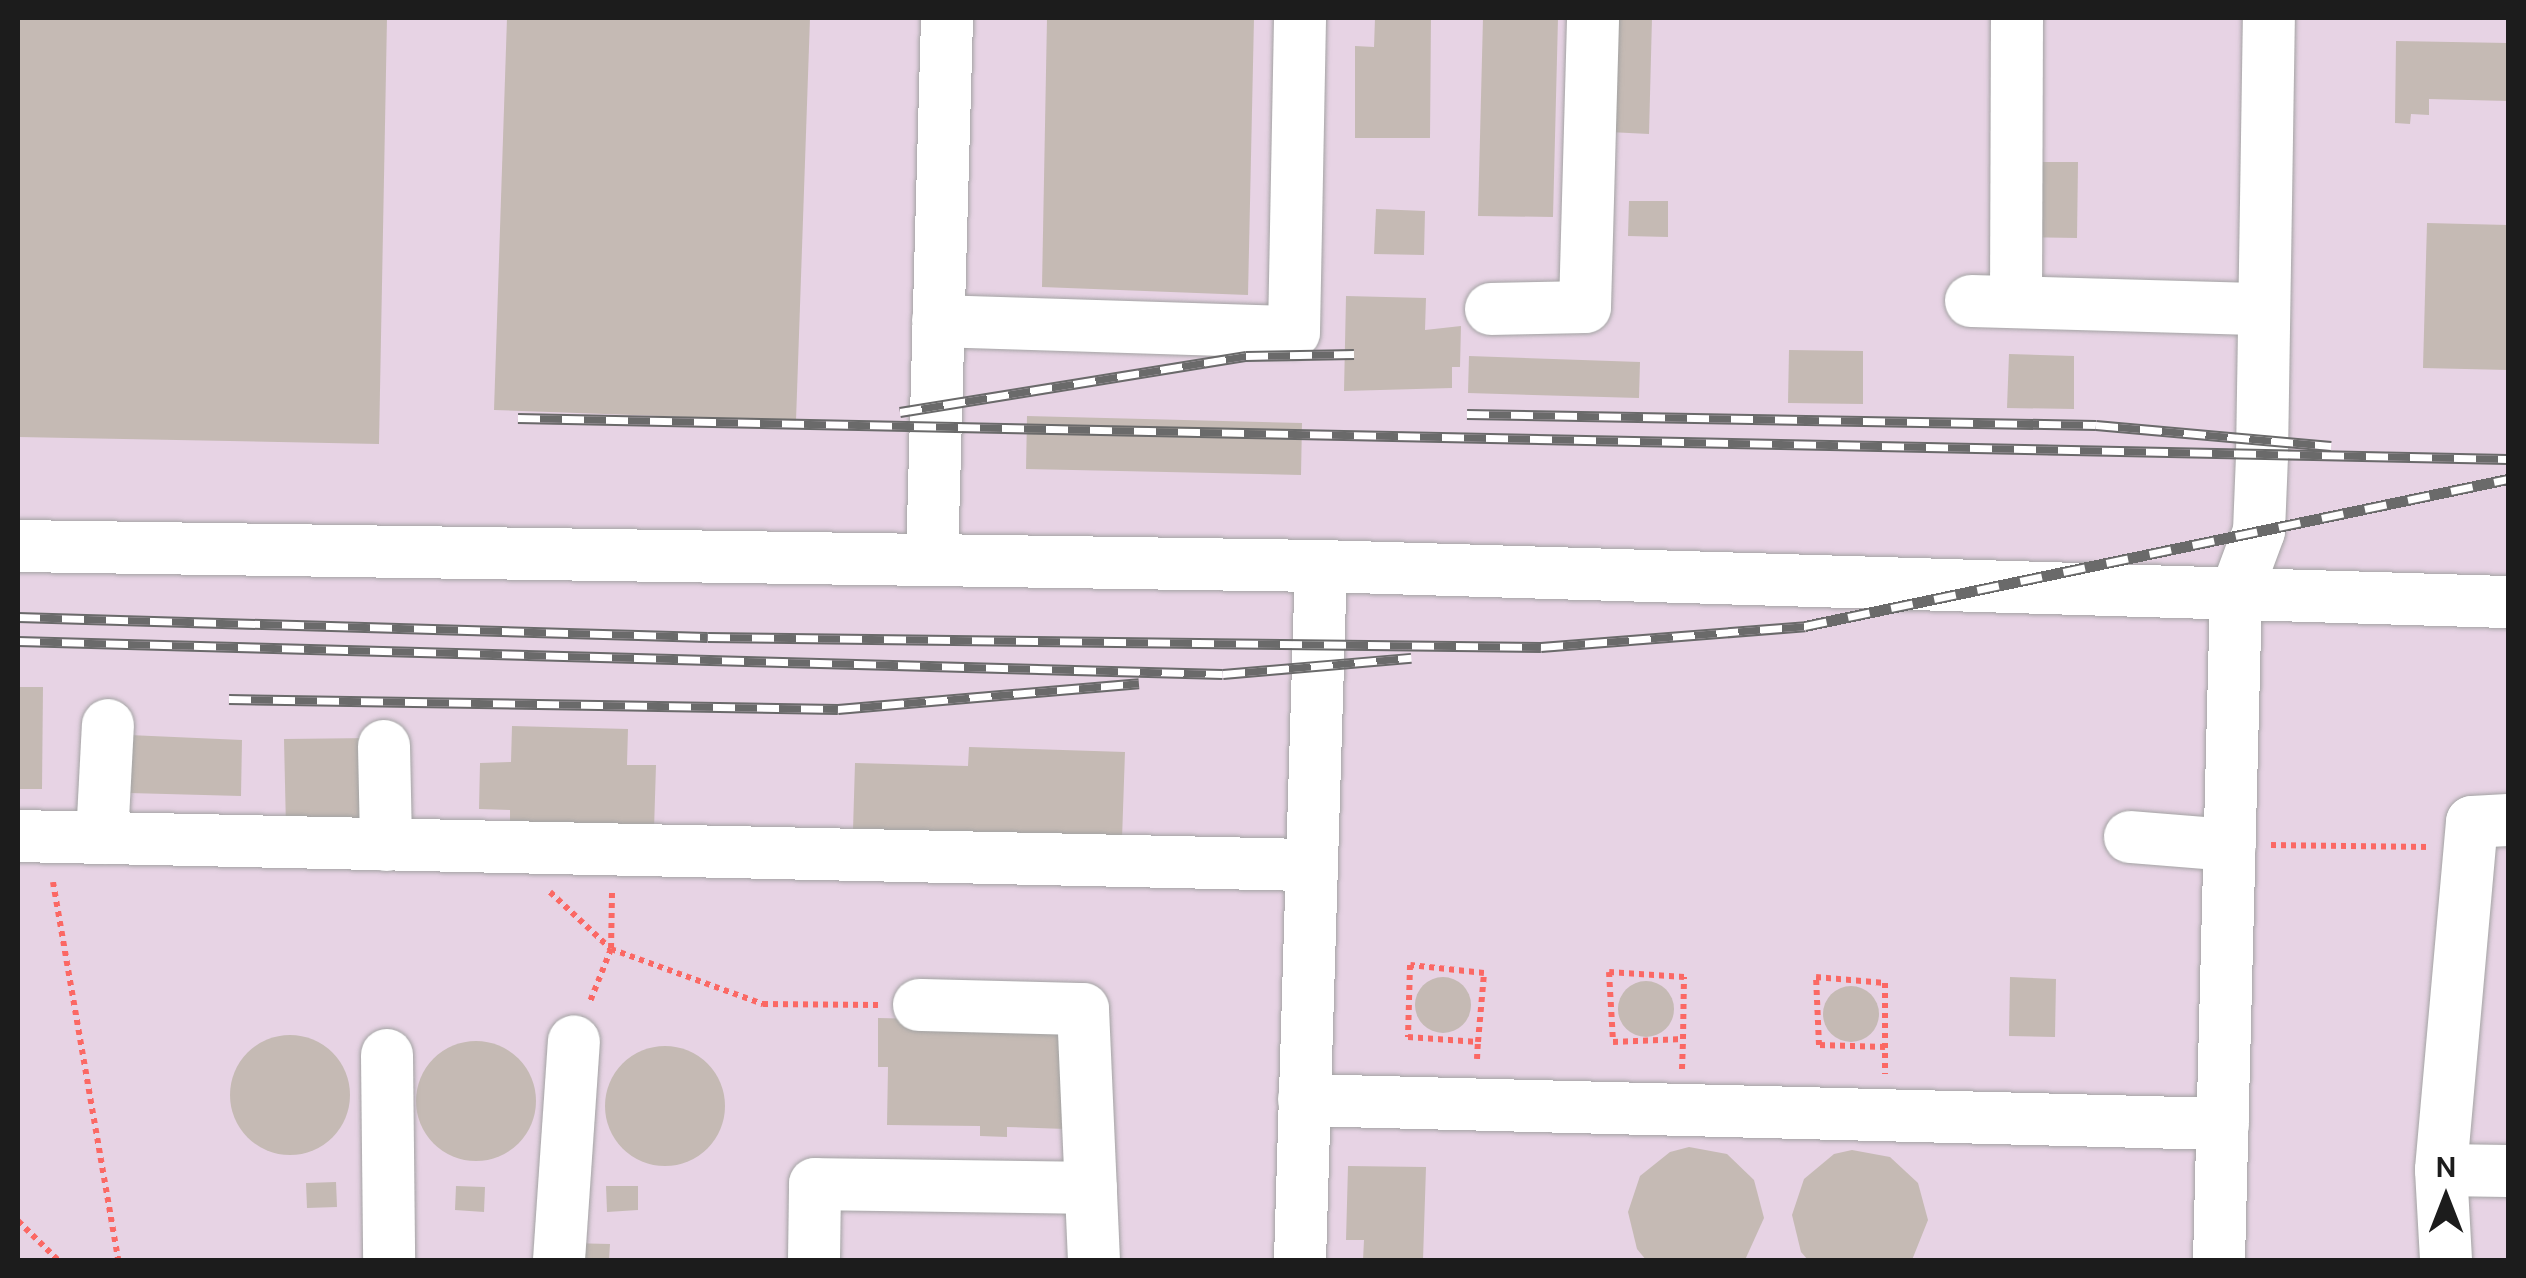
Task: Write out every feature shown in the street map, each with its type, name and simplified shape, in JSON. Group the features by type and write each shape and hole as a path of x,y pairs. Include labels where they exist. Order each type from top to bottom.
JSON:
{"lane":[{"path":"932,560 947,18"},
{"path":"938,320 1294,332 1300,18"},
{"path":"1491,309 1586,307 1593,18"},
{"path":"2016,18 1993,302 2264,309"},
{"path":"2219,1260 2236,593 2259,532 2269,18"},
{"path":"18,546 1320,566 2508,602"},
{"path":"1300,1260 1320,566"},
{"path":"102,838 108,725"},
{"path":"384,746 386,844"},
{"path":"2446,1260 2441,1170 2489,834"},
{"path":"31,836 1309,865"},
{"path":"2130,838 2230,844"},
{"path":"919,1005 1084,1008 1094,1260"},
{"path":"559,1260 574,1042"},
{"path":"387,1056 389,1260"},
{"path":"1304,1100 2223,1124"},
{"path":"2441,1170 2508,1171"},
{"path":"814,1260 814,1184 1091,1188"}],"path":[{"path":"2230,844 2489,834"},
{"path":"31,836 118,1260"},
{"path":"500,846 611,949 762,1004 919,1005"},
{"path":"574,1042 611,949 612,849"},
{"path":"1473,1105 1484,973 1410,965 1408,1037 1478,1042"},
{"path":"1681,1110 1683,1038 1684,977 1609,972 1613,1042 1683,1038"},
{"path":"1885,1047 1819,1045 1816,977 1885,982 1885,1047 1885,1115"},
{"path":"18,1221 58,1260"}],"shaded area":[{"path":"18,18 2508,18 2508,1260 18,1260"}],"building":[{"path":"18,18 387,18 379,444 18,437"},
{"path":"507,18 810,18 796,421 494,410"},
{"path":"1047,18 1254,18 1248,295 1042,287"},
{"path":"1375,18 1431,18 1430,138 1355,138 1355,46 1374,47"},
{"path":"1483,18 1558,18 1553,217 1478,216"},
{"path":"1610,18 1652,18 1649,134 1609,132"},
{"path":"2396,41 2508,43 2508,101 2429,99 2429,115 2411,114 2410,124 2395,123"},
{"path":"2024,162 2078,162 2077,238 2022,237"},
{"path":"1629,201 1668,201 1668,237 1628,236"},
{"path":"1376,209 1425,211 1424,255 1374,254"},
{"path":"2427,223 2508,225 2508,370 2423,368"},
{"path":"1346,296 1426,298 1425,330 1461,326 1460,367 1452,367 1452,388 1344,391"},
{"path":"1789,350 1863,351 1863,404 1788,403"},
{"path":"2009,354 2074,356 2074,409 2007,408"},
{"path":"1469,356 1640,362 1639,398 1468,393"},
{"path":"1027,416 1302,423 1301,475 1026,469"},
{"path":"18,687 43,687 42,789 18,789"},
{"path":"512,726 628,729 627,765 656,765 654,830 510,826 510,810 479,809 480,763 511,762"},
{"path":"129,735 242,740 241,796 129,793"},
{"path":"370,738 371,827 286,828 284,739"},
{"path":"969,747 1125,752 1122,839 853,830 855,763 968,766"},
{"path":"1443,977 1463,985 1471,1005 1463,1025 1443,1033 1423,1025 1415,1005 1423,985"},
{"path":"2010,977 2056,979 2055,1037 2009,1036"},
{"path":"1646,981 1666,989 1674,1009 1666,1029 1646,1037 1626,1029 1618,1009 1626,989"},
{"path":"1851,986 1871,994 1879,1014 1871,1034 1851,1042 1831,1034 1823,1014 1831,994"},
{"path":"878,1018 1068,1022 1066,1129 1007,1127 1007,1137 980,1136 980,1126 887,1125 888,1067 878,1067"},
{"path":"290,1035 313,1040 332,1053 345,1072 350,1095 345,1118 332,1137 313,1150 290,1155 267,1150 248,1137 235,1118 230,1095 235,1072 248,1053 267,1040"},
{"path":"476,1041 499,1046 518,1059 531,1078 536,1101 531,1124 518,1143 499,1156 476,1161 453,1156 434,1143 421,1124 416,1101 421,1078 434,1059 453,1046"},
{"path":"665,1046 688,1051 707,1064 720,1083 725,1106 720,1129 707,1148 688,1161 665,1166 642,1161 623,1148 610,1129 605,1106 610,1083 623,1064 642,1051"},
{"path":"1689,1147 1727,1154 1754,1180 1764,1218 1745,1260 1646,1260 1637,1249 1628,1212 1640,1176 1670,1152"},
{"path":"1852,1150 1890,1157 1918,1183 1928,1220 1912,1260 1808,1260 1801,1252 1792,1215 1804,1179 1834,1154"},
{"path":"1348,1166 1426,1167 1423,1260 1363,1260 1364,1240 1346,1240"},
{"path":"336,1182 337,1207 307,1208 306,1183"},
{"path":"456,1186 485,1187 484,1212 455,1210"},
{"path":"606,1186 638,1186 638,1210 607,1212"},
{"path":"568,1243 610,1244 609,1260 568,1260"}],"railway":[{"path":"900,412 1246,356 1354,354"},
{"path":"1467,414 2096,425 2331,446"},
{"path":"518,418 2508,459"},
{"path":"18,617 708,637 1541,647 1805,626 2508,479"},
{"path":"18,641 1223,674 1411,658"},
{"path":"229,699 838,709 1139,683"}]}
